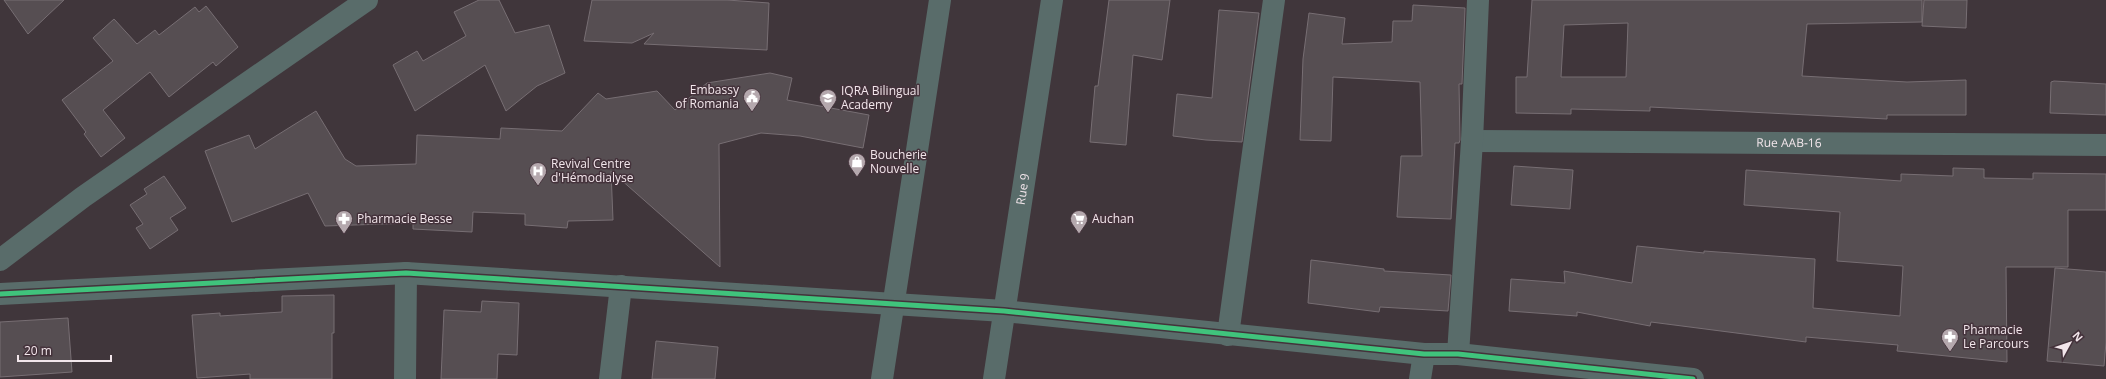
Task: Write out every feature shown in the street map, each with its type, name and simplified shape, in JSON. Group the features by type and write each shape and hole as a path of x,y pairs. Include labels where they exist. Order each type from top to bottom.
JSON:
{"street":[{"path":"0,260 83,197 367,0"},
{"path":"882,379 940,0"},
{"name":"Rue 9","path":"994,379 1052,0"},
{"path":"1228,335 1274,0"},
{"path":"1458,354 1472,141 1478,0"},
{"name":"Rue AAB-16","path":"1472,141 2106,145"},
{"path":"405,379 406,273"},
{"path":"0,294 406,273 1004,311 1424,354 1458,354 1629,375 1693,379"},
{"path":"610,379 621,286"},
{"path":"1420,379 1424,354"}],"building":[{"path":"4,0 64,0 28,34"},
{"path":"479,0 499,0 515,33 549,25 565,73 537,86 506,111 485,65 415,111 393,65 417,51 423,61 466,36 454,12"},
{"path":"592,0 727,0 769,3 767,50 644,44 654,33 632,43 584,41"},
{"path":"1109,0 1170,0 1162,60 1133,55 1126,145 1090,142 1095,86 1098,86"},
{"path":"1532,0 1922,0 1922,22 1807,24 1802,76 1907,82 1966,80 1966,115 1887,115 1887,119 1650,107 1650,111 1571,109 1571,114 1516,113 1516,77 1527,77","holes":["1628,23 1626,77 1561,77 1564,25"]},
{"path":"1924,0 1967,0 1966,28 1922,26"},
{"path":"1413,5 1465,8 1462,84 1459,84 1460,140 1459,143 1455,143 1451,219 1397,217 1401,156 1422,156 1420,82 1333,77 1331,141 1300,140 1303,59 1309,13 1345,18 1342,44 1392,42 1393,21 1412,21"},
{"path":"206,6 238,47 216,66 213,62 169,97 150,72 103,110 125,138 101,157 84,134 86,132 62,100 113,61 93,38 114,19 137,44 155,30 159,35 195,7 199,12"},
{"path":"1219,10 1259,13 1242,142 1173,136 1177,94 1212,98"},
{"path":"770,73 792,78 787,100 869,115 863,148 800,136 761,133 719,144 720,267 611,171 613,220 568,221 567,228 525,225 525,214 473,212 472,232 413,229 413,223 325,226 308,193 232,222 205,151 249,135 255,149 316,111 345,159 356,166 416,164 417,135 500,139 501,128 562,131 598,93 606,99 657,91 675,110 707,83"},
{"path":"2051,82 2106,84 2106,115 2050,113"},
{"path":"1514,166 1573,170 1570,209 1511,205"},
{"path":"1953,168 1984,169 1984,178 2033,179 2033,173 2106,174 2106,210 2068,210 2068,267 2006,267 2007,362 1897,351 1898,345 1806,337 1806,342 1651,322 1650,326 1577,312 1577,316 1509,311 1511,279 1565,283 1564,271 1632,283 1637,246 1704,253 1704,251 1815,259 1813,308 1900,316 1903,266 1837,261 1840,212 1744,205 1746,170 1901,181 1901,174 1953,176"},
{"path":"164,176 186,208 170,218 178,230 150,249 136,228 143,224 130,205 147,194 144,189"},
{"path":"1311,260 1384,269 1384,271 1451,275 1448,311 1380,307 1379,312 1308,303"},
{"path":"2055,268 2106,272 2106,342 2104,366 2047,361"},
{"path":"334,295 332,379 250,379 250,374 197,378 192,315 220,313 220,316 282,312 282,296"},
{"path":"482,301 519,303 517,355 498,354 497,379 441,379 444,310 481,312"},
{"path":"68,318 72,372 0,377 0,322"},
{"path":"656,341 718,347 715,379 652,379"}],"cycle path":[{"path":"0,294 406,273 1004,311 1424,354 1458,354 1693,379"}],"place":[{"name":"Embassy of Romania","path":"752,112"},
{"name":"IQRA Bilingual Academy","path":"828,113"},
{"name":"Boucherie Nouvelle","path":"857,177"},
{"name":"Revival Centre d'Hémodialyse","path":"538,186"},
{"name":"Pharmacie Besse","path":"344,234"},
{"name":"Auchan","path":"1079,234"},
{"name":"Pharmacie Le Parcours","path":"1950,352"}]}
